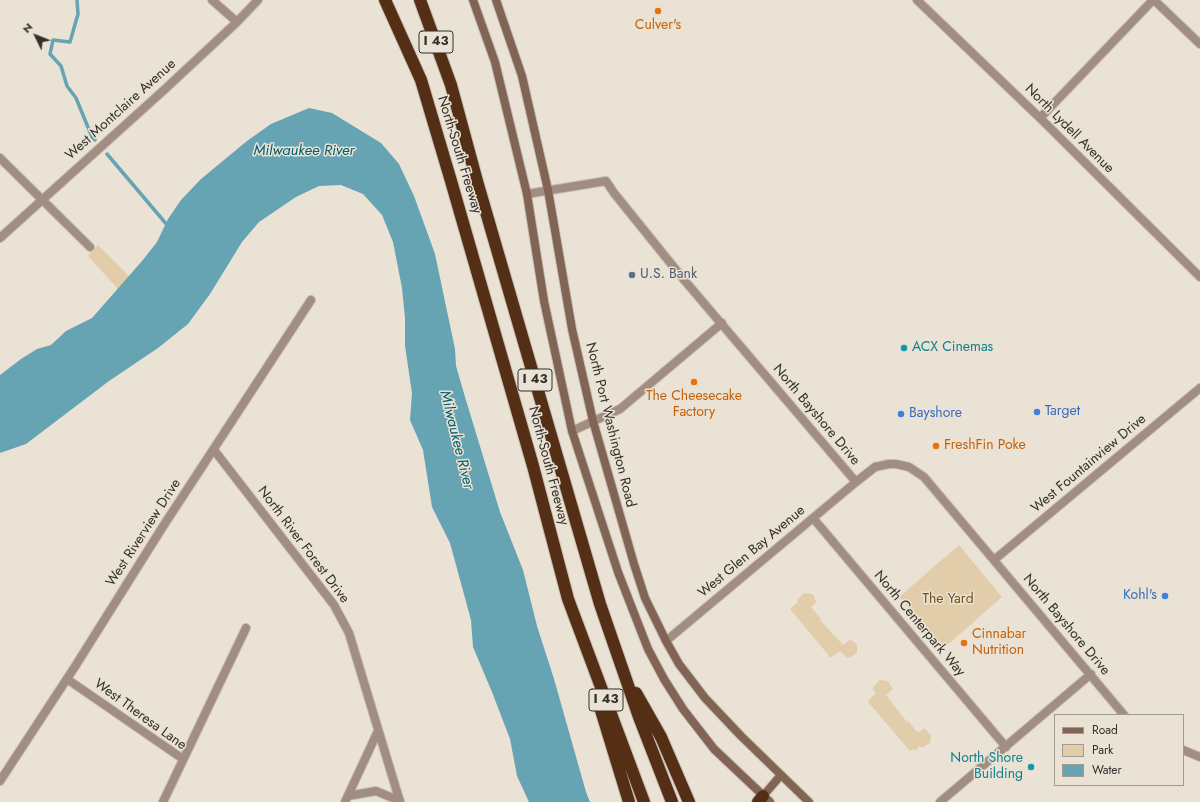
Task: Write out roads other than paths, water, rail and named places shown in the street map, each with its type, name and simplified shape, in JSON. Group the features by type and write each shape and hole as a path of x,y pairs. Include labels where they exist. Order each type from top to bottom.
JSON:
{"highway":[{"name":"North-South Freeway","path":"385,0 421,80 452,181 531,459 568,599 644,802"},
{"name":"North-South Freeway","path":"420,0 452,85 477,181 600,604 646,738 672,802"},
{"path":"568,599 629,802"},
{"path":"624,673 661,737 689,802"}],"main road":[{"path":"473,0 495,62 527,194 544,301 572,431 618,572 648,649 664,679 683,709 714,749 764,800 781,775"},
{"name":"North Port Washington Road","path":"496,0 522,76 548,190 572,329 593,421 645,598 666,641 680,664 706,698 741,736 809,802"}],"street":[{"path":"212,0 237,22"},
{"name":"West Montclaire Avenue","path":"0,238 237,22 258,0"},
{"name":"North Lydell Avenue","path":"917,0 1040,118 1200,277"},
{"path":"1040,118 1154,0 1200,44"},
{"path":"0,158 90,247"},
{"name":"North Bayshore Drive","path":"527,194 606,181 614,194 685,281 856,482 871,470 882,465 896,464 909,467 924,477 1123,714"},
{"name":"West Riverview Drive","path":"0,781 158,534 311,300"},
{"path":"572,431 620,409 722,323"},
{"name":"West Fountainview Drive","path":"994,560 1200,388"},
{"name":"North River Forest Drive","path":"214,450 334,605 349,633 400,801"},
{"name":"West Glen Bay Avenue","path":"666,641 856,482"},
{"name":"North Centerpark Way","path":"813,518 1006,747"},
{"path":"183,759 246,628"},
{"path":"940,802 1091,674"},
{"name":"West Theresa Lane","path":"67,678 183,759 163,802"},
{"path":"347,799 378,730"},
{"path":"1184,750 1200,757"},
{"name":"North River Forest Drive","path":"347,799 376,790 400,801"}],"water":[{"name":"Milwaukee River","path":"309,108 332,113 381,143 399,164 414,196 435,254 455,349 456,366 465,397 500,512 523,570 537,626 590,802 529,802 517,776 510,739 473,647 471,620 450,543 432,507 423,450 410,420 412,393 405,346 405,318 402,288 393,242 382,215 363,194 341,185 319,186 296,197 259,222 242,242 210,294 188,324 158,348 109,381 26,444 0,453 0,375 37,349 51,345 66,331 92,318 157,242 168,219 181,200 201,179 247,141 271,124"}],"waterway":[{"path":"77,0 78,14 70,42 53,40 50,54 61,66 67,86 76,98 92,137 95,140"},
{"path":"107,154 168,226"}],"place":[{"name":"Culver's","path":"658,11"},
{"name":"U.S. Bank","path":"632,275"},
{"name":"ACX Cinemas","path":"904,348"},
{"name":"The Cheesecake Factory","path":"694,382"},
{"name":"Target","path":"1037,412"},
{"name":"Bayshore","path":"901,414"},
{"name":"FreshFin Poke","path":"936,446"},
{"name":"Kohl's","path":"1165,596"},
{"name":"Cinnabar Nutrition","path":"964,643"},
{"name":"North Shore Building","path":"1031,767"}],"park label":[{"name":"The Yard","path":"948,600"}]}
